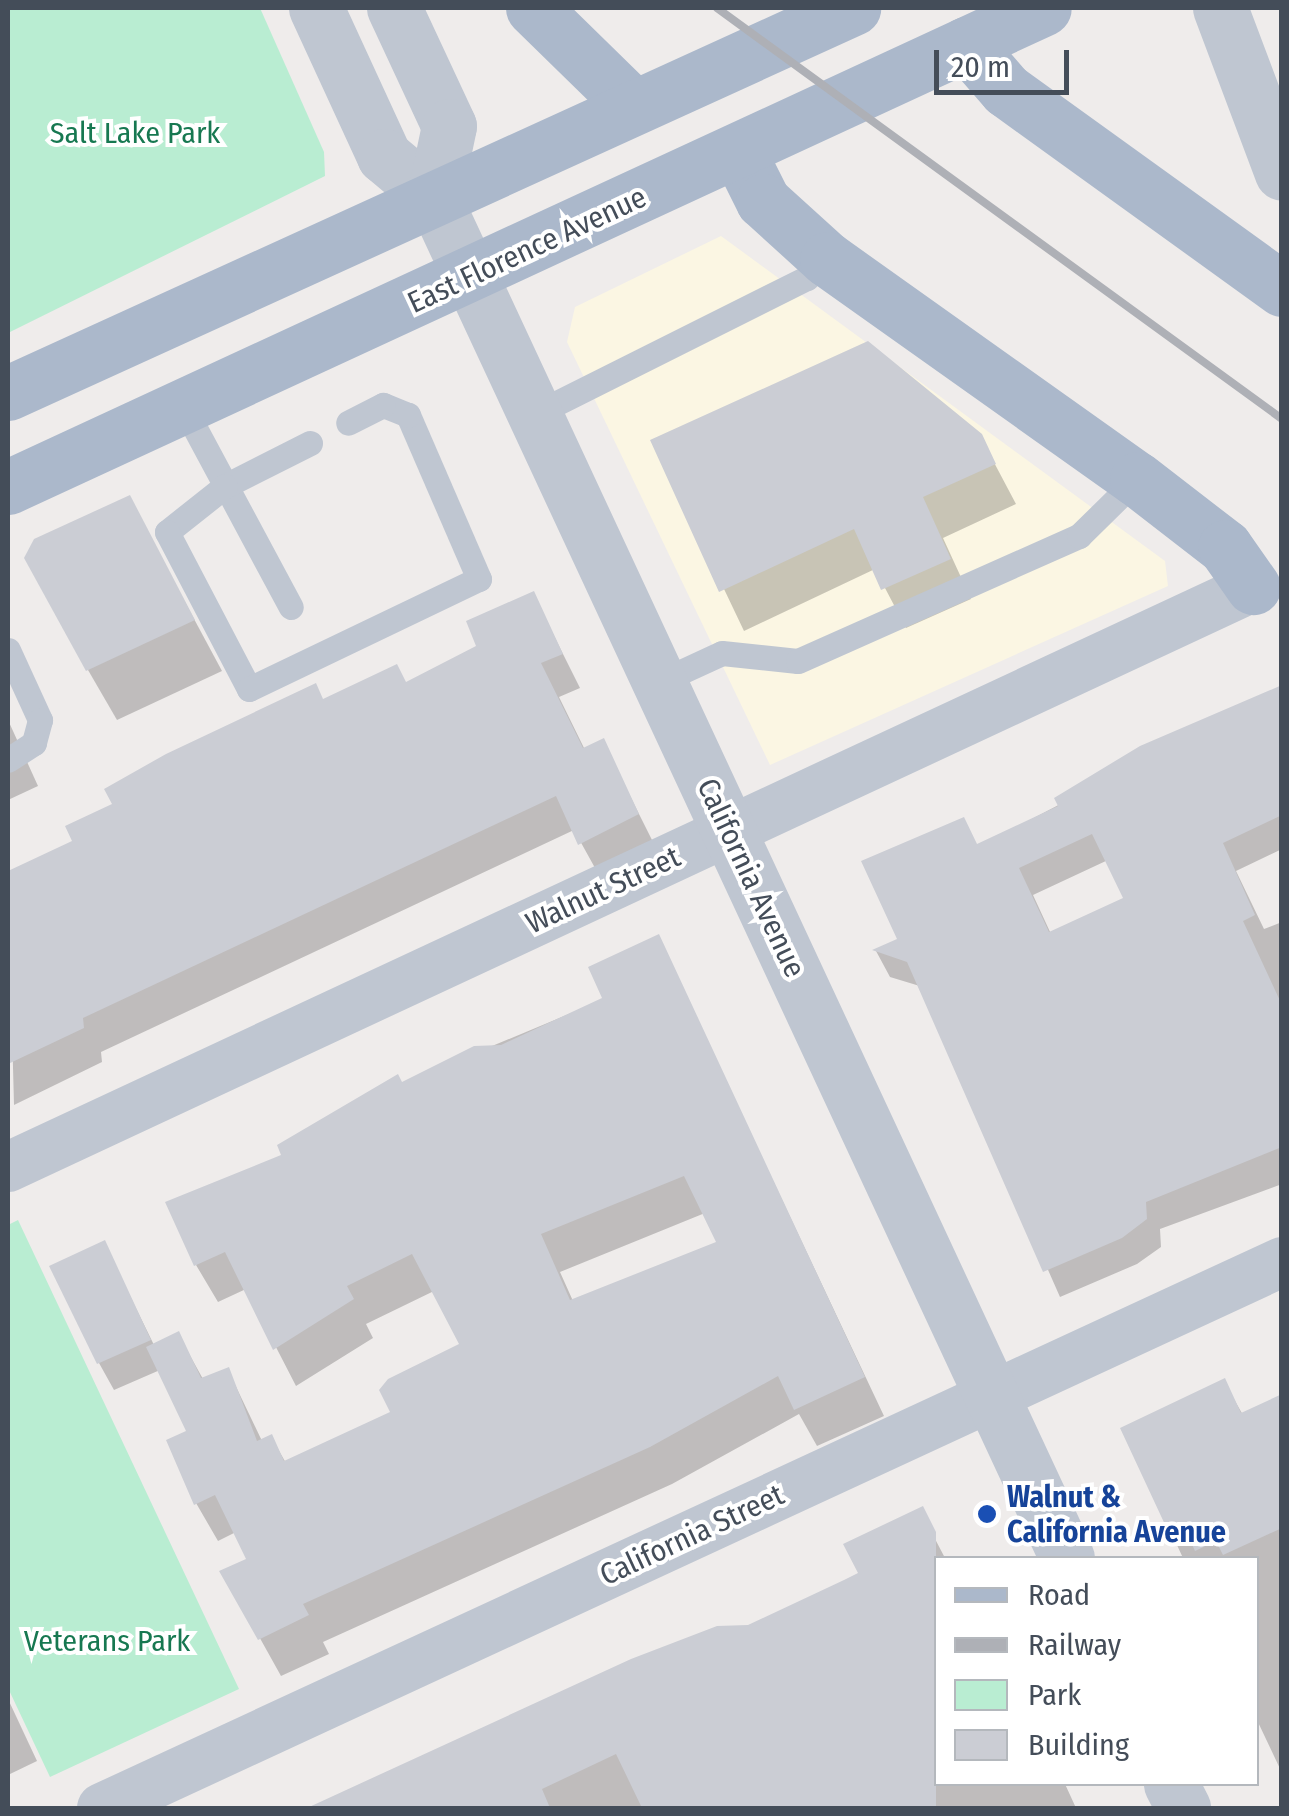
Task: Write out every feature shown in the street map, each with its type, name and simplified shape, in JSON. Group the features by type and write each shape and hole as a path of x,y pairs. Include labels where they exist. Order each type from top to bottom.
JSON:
{"main road":[{"path":"532,8 633,106"},
{"name":"East Florence Avenue","path":"8,487 1044,8"},
{"path":"8,393 835,11"},
{"path":"966,44 1006,90 1282,289"},
{"path":"738,152 763,201 828,259 1138,480 1267,584"}],"street":[{"path":"316,8 384,156 434,198 450,126 394,8"},
{"path":"1220,8 1282,173"},
{"name":"California Avenue","path":"434,198 1066,1556"},
{"name":"Walnut Street","path":"8,1166 1267,584"},
{"name":"California Street","path":"102,1808 1282,1262"}],"lane":[{"path":"535,414 807,278 828,259"},
{"path":"310,443 224,486 167,532 249,689 479,579 408,415 382,404 348,423"},
{"path":"183,406 291,606"},
{"path":"659,682 722,653 798,661 1079,536 1138,480"},
{"path":"8,650 40,720 34,743 8,760"}],"shaded area":[{"path":"721,236 1165,561 1168,586 770,765 567,342 575,307"}],"green space":[{"name":"Salt Lake Park","path":"8,8 260,8 324,152 325,176 8,333"},
{"name":"Veterans Park","path":"18,1220 239,1689 50,1777 8,1688 8,1225"}],"building":[{"path":"868,341 982,434 996,464 923,497 951,559 881,590 854,529 719,592 650,440"},
{"path":"130,495 195,620 86,671 24,558 34,539"},
{"path":"534,591 563,654 541,663 583,748 604,738 639,814 578,845 556,796 83,1018 84,1028 8,1064 8,871 72,841 65,826 112,804 104,789 166,754 316,683 323,699 397,664 406,682 476,646 466,621"},
{"path":"1282,685 1282,815 1223,843 1255,915 1243,921 1282,1005 1282,1147 1146,1202 1147,1219 1122,1238 1043,1272 907,962 872,950 897,939 861,861 964,817 977,844 1058,806 1054,798 1140,746","holes":["1092,834 1123,898 1049,932 1019,868"]},
{"path":"659,934 865,1377 794,1410 778,1376 650,1447 303,1604 309,1615 258,1640 219,1571 246,1559 215,1495 194,1505 166,1440 186,1431 146,1347 179,1331 201,1378 229,1367 257,1441 272,1434 284,1461 390,1412 379,1390 388,1379 459,1344 412,1254 347,1286 354,1299 273,1350 225,1252 194,1266 165,1202 281,1155 277,1145 398,1074 402,1082 474,1046 501,1045 602,998 588,967","holes":["684,1176 716,1242 570,1300 541,1234"]},
{"path":"105,1240 151,1340 97,1364 49,1266"},
{"path":"1225,1378 1241,1413 1282,1394 1282,1528 1223,1555 1216,1541 1195,1551 1183,1525 1168,1531 1120,1428"},
{"path":"923,1506 936,1532 936,1808 642,1808 616,1754 542,1789 550,1808 307,1808 631,1659 717,1626 748,1625 844,1580 858,1573 843,1544"}],"railway":[{"path":"717,8 1282,419"}],"place":[{"name":"Walnut & California Avenue","path":"987,1514"}]}
